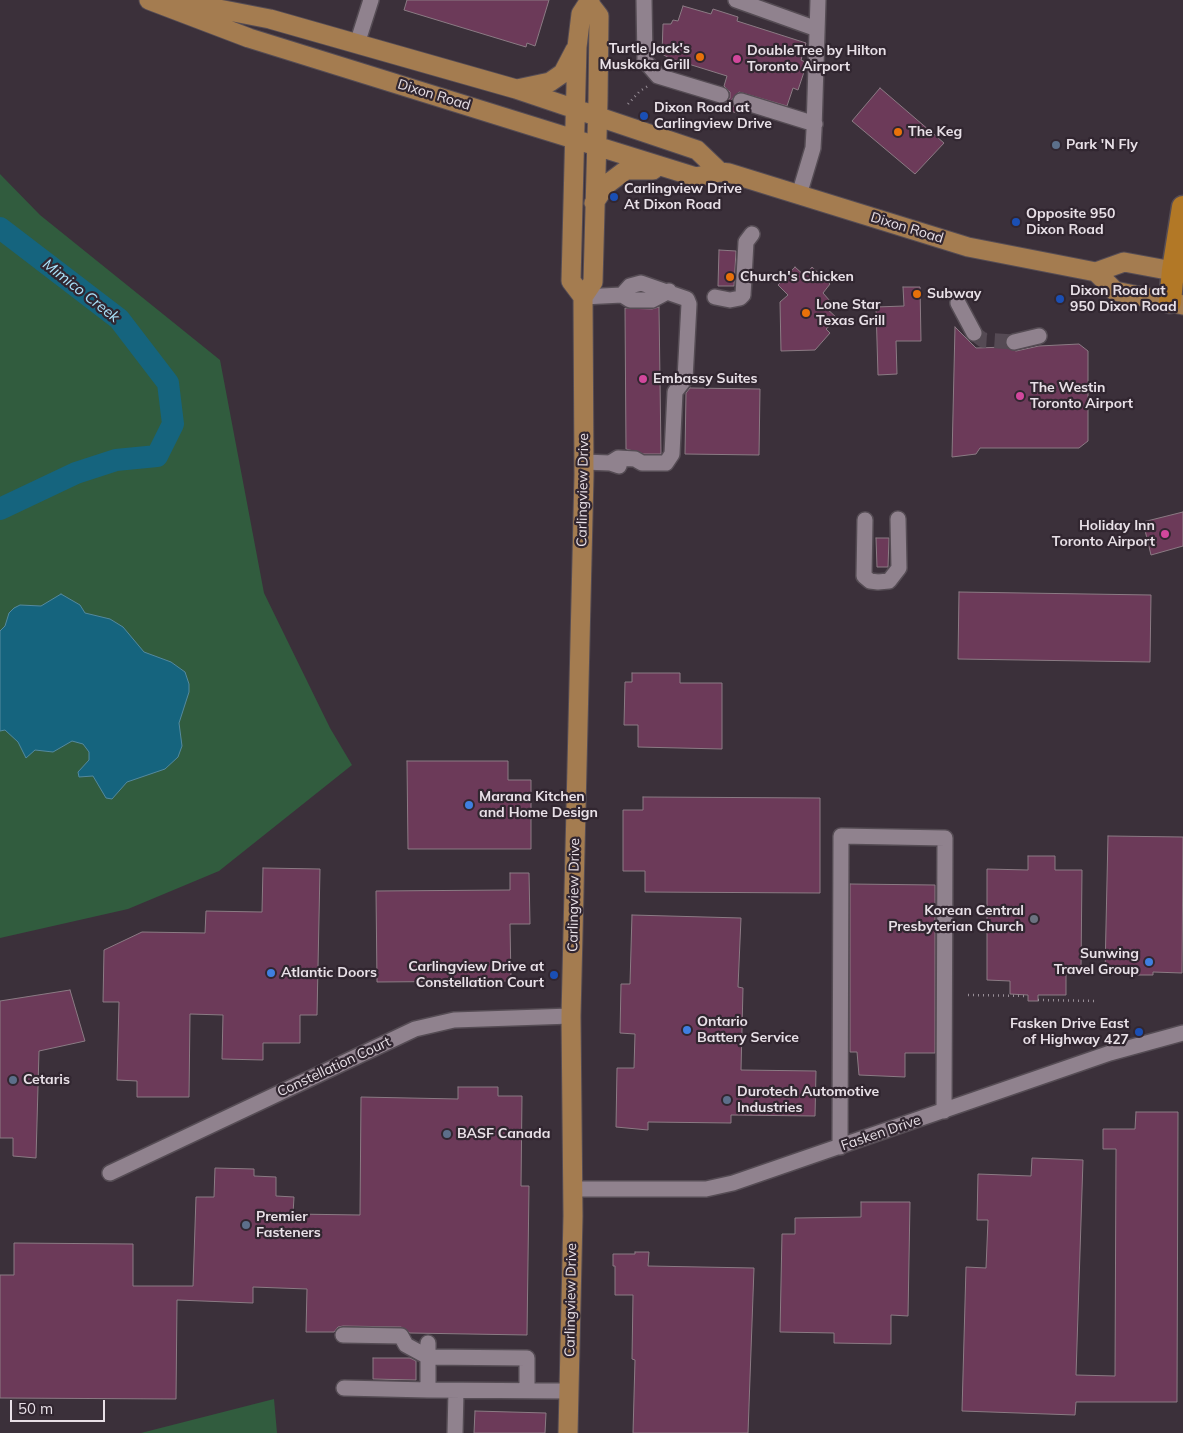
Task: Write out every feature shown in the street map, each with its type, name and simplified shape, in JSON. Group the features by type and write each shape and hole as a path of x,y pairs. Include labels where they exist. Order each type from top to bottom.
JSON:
{"highway":[{"path":"1176,304 1183,206"}],"main road":[{"name":"Dixon Road","path":"149,0 249,38 672,171 696,177 720,172"},
{"name":"Dixon Road","path":"169,0 270,19 516,89 697,150 720,172 968,247 1096,272"},
{"name":"Carlingview Drive","path":"568,1433 573,1189 571,1016 584,462 583,298 593,282 599,16 589,1 581,14 577,47 571,281 583,298"},
{"path":"516,89 550,82 563,73 577,47"},
{"path":"594,203 606,185 626,170 672,171"},
{"path":"1176,304 1115,292 1096,272 1124,262 1178,271"}],"street":[{"path":"357,44 372,0"},
{"path":"644,0 645,61 658,76 721,95"},
{"path":"736,0 817,29"},
{"path":"799,195 812,148 818,0"},
{"path":"741,101 814,124"},
{"path":"715,297 730,300 737,299 743,295 746,242 752,234"},
{"path":"583,298 622,295 630,300 652,300 669,291 687,299 689,304 685,379 675,392 672,454 666,463 642,462 634,467 618,466 610,463 584,462"},
{"path":"958,303 974,333"},
{"path":"1014,342 1039,336"},
{"path":"865,520 864,576 870,581 878,582 889,581 899,568 898,519"},
{"path":"840,1147 841,836 945,838 944,1111"},
{"name":"Constellation Court","path":"110,1173 415,1029 454,1020 571,1016"},
{"name":"Fasken Drive","path":"573,1189 706,1190 734,1183 1110,1053 1183,1033"},
{"path":"343,1335 401,1336 406,1345 428,1350 527,1358 527,1390"},
{"path":"428,1350 428,1390"},
{"path":"344,1388 456,1391 569,1391"},
{"path":"455,1433 456,1391"}],"path":[{"path":"628,104 658,76"},
{"path":"968,995 1028,996"},
{"path":"1038,1000 1098,1001"}],"green space":[{"path":"0,174 40,215 220,360 264,593 330,728 352,765 219,871 128,909 0,938"},
{"path":"274,1399 277,1433 141,1433"}],"water":[{"path":"61,594 80,605 85,613 110,619 123,627 144,652 171,662 185,672 189,684 189,692 179,723 182,746 178,757 165,769 127,782 112,799 106,798 93,776 79,777 78,772 89,760 89,752 83,744 72,741 53,752 35,750 26,758 18,742 5,730 0,731 0,631 5,626 9,613 14,608 20,605 41,606"}],"building":[{"path":"407,0 549,0 535,46 527,43 526,47 404,10"},
{"name":"DoubleTree by Hilton Toronto Airport","path":"683,6 711,14 713,9 738,17 737,21 806,43 801,60 807,63 798,90 793,88 787,106 739,92 732,99 734,107 738,110 737,113 717,107 718,104 727,102 730,98 730,92 724,86 727,76 669,58 662,54 663,24 671,24 673,20 678,21"},
{"name":"The Keg","path":"880,88 944,143 915,174 852,121"},
{"name":"Church's Chicken","path":"719,250 736,251 734,286 718,286"},
{"name":"Lone Star Texas Grill","path":"795,267 805,276 812,267 830,284 823,293 830,301 824,306 838,319 826,329 830,333 815,350 781,351 780,302 788,295 778,285"},
{"path":"903,287 920,287 921,341 896,341 897,374 878,375 876,307 904,306"},
{"name":"Embassy Suites","path":"659,307 661,454 644,454 626,449 625,308 652,309"},
{"name":"The Westin Toronto Airport","path":"955,327 976,348 1006,347 1016,351 1039,346 1079,344 1088,351 1088,441 1079,448 980,448 976,454 952,457"},
{"path":"690,388 760,389 759,455 685,454 686,393"},
{"name":"Holiday Inn Toronto Airport","path":"1183,512 1183,546 1151,555 1143,522"},
{"path":"876,538 889,538 888,567 877,567"},
{"path":"959,592 1151,595 1150,662 958,659"},
{"path":"632,673 680,673 680,683 722,683 722,749 638,747 638,725 624,725 625,682 632,682"},
{"path":"407,761 508,761 508,780 531,780 531,849 408,849"},
{"path":"643,797 820,798 820,893 645,892 645,871 623,871 623,810 643,810"},
{"path":"1108,836 1183,837 1182,973 1153,972 1153,975 1134,975 1134,972 1105,971"},
{"name":"Korean Central Presbyterian Church","path":"1028,856 1055,856 1055,870 1082,870 1081,970 1066,969 1066,995 1038,995 1038,1001 1028,1001 1028,995 1010,994 1010,981 987,980 987,869 1028,870"},
{"path":"263,868 320,869 317,1015 300,1015 300,1043 263,1043 263,1060 222,1059 223,1015 190,1014 189,1097 137,1097 137,1081 117,1080 119,1002 103,1002 104,950 142,932 205,933 206,911 262,912"},
{"path":"510,873 529,873 530,924 510,924 511,981 377,982 376,891 510,890"},
{"path":"850,884 935,885 935,1053 905,1053 905,1077 859,1075 857,1052 850,1052"},
{"path":"632,915 741,918 738,987 743,988 741,1070 816,1071 815,1116 731,1115 731,1123 648,1122 648,1130 616,1127 617,1068 634,1068 635,1034 620,1033 621,984 630,984"},
{"path":"70,990 85,1041 39,1051 36,1158 13,1156 13,1138 0,1138 0,1001"},
{"path":"458,1087 498,1087 498,1096 522,1096 521,1186 529,1186 527,1335 410,1333 401,1327 343,1326 338,1327 334,1332 306,1332 307,1289 253,1287 253,1303 177,1300 176,1399 0,1398 0,1275 14,1275 14,1243 133,1244 133,1286 193,1286 196,1197 214,1197 215,1168 254,1169 254,1176 276,1177 276,1196 294,1197 293,1214 360,1215 361,1097 458,1099"},
{"path":"1136,1112 1178,1112 1177,1402 1076,1402 1075,1415 962,1411 966,1267 986,1268 988,1220 977,1220 978,1174 1031,1176 1032,1158 1083,1160 1076,1375 1115,1376 1116,1149 1103,1149 1103,1129 1135,1129"},
{"path":"861,1202 910,1202 908,1316 891,1315 891,1344 834,1343 834,1333 780,1332 782,1234 795,1234 795,1218 861,1217"},
{"path":"635,1252 649,1252 648,1266 754,1268 748,1433 633,1433 635,1360 632,1359 633,1295 615,1295 613,1254 635,1254"},
{"path":"373,1358 410,1358 416,1361 416,1380 373,1379"},
{"path":"475,1411 546,1413 545,1433 474,1433"}],"waterway":[{"name":"Mimico Creek","path":"0,228 119,319 168,383 173,424 157,456 116,460 76,473 0,509"}],"tunnel":[{"path":"974,333 983,340 1014,342"}],"place":[{"name":"Turtle Jack's Muskoka Grill","path":"700,57"},
{"name":"DoubleTree by Hilton Toronto Airport","path":"737,59"},
{"name":"Dixon Road at Carlingview Drive","path":"644,116"},
{"name":"The Keg","path":"898,132"},
{"name":"Park 'N Fly","path":"1056,145"},
{"name":"Carlingview Drive At Dixon Road","path":"614,197"},
{"name":"Opposite 950 Dixon Road","path":"1016,222"},
{"name":"Church's Chicken","path":"730,277"},
{"name":"Subway","path":"917,294"},
{"name":"Dixon Road at 950 Dixon Road","path":"1060,299"},
{"name":"Lone Star Texas Grill","path":"806,313"},
{"name":"Embassy Suites","path":"643,379"},
{"name":"The Westin Toronto Airport","path":"1020,396"},
{"name":"Holiday Inn Toronto Airport","path":"1165,534"},
{"name":"Marana Kitchen and Home Design","path":"469,805"},
{"name":"Korean Central Presbyterian Church","path":"1034,919"},
{"name":"Sunwing Travel Group","path":"1149,962"},
{"name":"Atlantic Doors","path":"271,973"},
{"name":"Carlingview Drive at Constellation Court","path":"554,975"},
{"name":"Ontario Battery Service","path":"687,1030"},
{"name":"Fasken Drive East of Highway 427","path":"1139,1032"},
{"name":"Cetaris","path":"13,1080"},
{"name":"Durotech Automotive Industries","path":"727,1100"},
{"name":"BASF Canada","path":"447,1134"},
{"name":"Premier Fasteners","path":"246,1225"}]}
